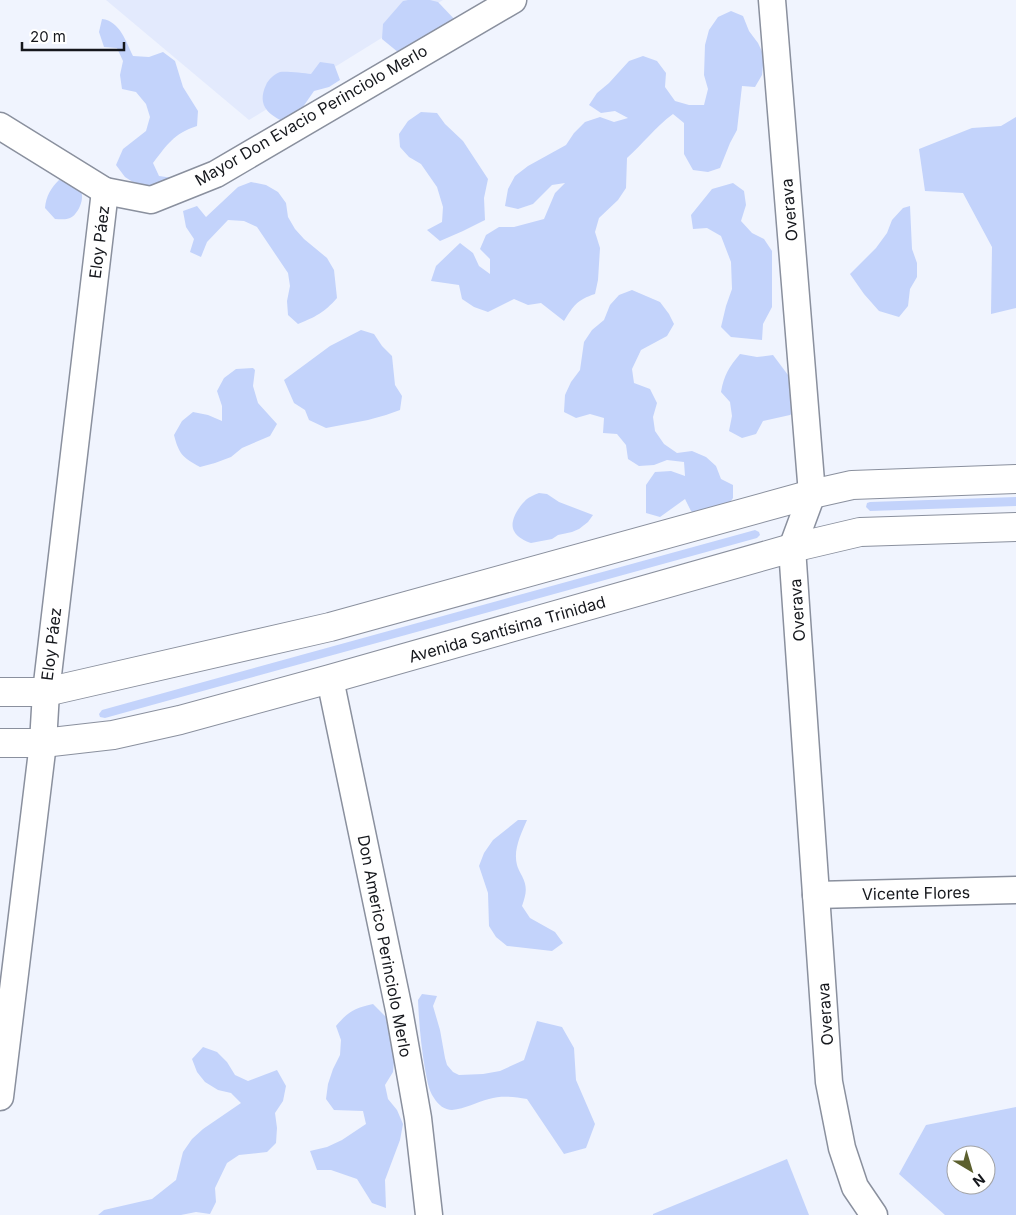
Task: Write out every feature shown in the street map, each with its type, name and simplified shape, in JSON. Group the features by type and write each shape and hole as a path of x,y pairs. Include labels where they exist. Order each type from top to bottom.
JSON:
{"main road":[{"path":"0,692 46,692 330,627 812,494 852,485 1016,479"},
{"name":"Avenida Santísima Trinidad","path":"0,743 43,743 113,735 180,720 792,548 860,532 1016,526"}],"street":[{"name":"Mayor Don Evacio Perinciolo Merlo","path":"0,126 105,191 151,200 216,174 512,0"},
{"name":"Overava","path":"772,0 812,494 792,548 829,1082 842,1148 855,1187 874,1215"},
{"name":"Eloy Páez","path":"0,1098 43,743 46,692 105,191"},
{"name":"Don Americo Perinciolo Merlo","path":"330,679 400,1019 418,1118 429,1215"},
{"name":"Vicente Flores","path":"816,895 1016,890"}],"shaded area":[{"path":"106,0 443,0 249,120"},
{"path":"403,1 438,2 457,22 404,57 382,39 383,24"},
{"path":"731,11 743,16 749,31 758,43 764,56 762,75 755,87 742,86 737,130 720,168 708,172 693,170 684,154 684,123 673,114 627,158 626,188 618,200 599,218 595,232 600,248 595,294 584,298 576,304 564,321 541,303 528,305 514,299 488,312 474,307 462,299 459,285 431,281 436,266 460,243 473,253 479,266 490,274 490,259 480,249 486,235 499,227 514,227 544,219 555,193 565,183 552,185 533,204 518,209 505,206 508,189 515,176 528,166 566,145 585,122 600,117 614,122 628,118 615,111 601,113 589,105 597,93 629,61 643,56 657,61 666,73 665,87 675,101 689,105 704,105 708,89 704,75 705,45 709,30 718,17"},
{"path":"102,19 118,28 133,56 149,57 163,52 175,61 183,87 198,111 197,126 176,136 153,163 159,176 173,178 150,193 125,177 116,165 123,149 146,131 150,117 146,104 136,92 122,89 120,75 123,61 117,48 104,47 99,32"},
{"path":"320,62 334,64 340,80 329,87 314,91 298,114 287,123 275,117 266,109 263,92 272,77 282,72 311,74"},
{"path":"421,112 437,113 445,124 463,141 488,179 484,198 485,220 440,241 427,230 442,222 443,207 437,187 421,164 409,157 400,147 399,134 408,121"},
{"path":"1016,117 1016,308 991,314 992,247 963,193 925,191 919,149 972,128 1001,126"},
{"path":"59,180 75,186 82,193 82,201 78,210 68,219 55,219 45,208 49,192"},
{"path":"251,182 266,185 278,192 286,203 288,217 295,229 327,258 334,270 337,298 319,314 298,324 288,315 287,301 290,286 288,273 257,227 244,221 228,220 207,242 201,257 190,252 194,239 186,227 183,211 197,206 206,217 238,187"},
{"path":"733,183 744,191 746,205 741,221 752,233 764,239 772,251 772,307 763,324 762,340 731,337 721,327 732,289 731,262 721,236 707,228 693,229 691,215 712,189"},
{"path":"910,206 912,249 917,263 917,277 910,289 908,306 899,317 879,311 850,274 876,248 887,233 892,220 903,208"},
{"path":"632,290 660,302 674,324 667,336 641,350 632,369 634,383 650,389 657,403 653,417 655,431 664,444 677,453 692,451 706,457 716,466 721,479 733,485 733,498 725,510 701,520 691,511 685,499 660,517 646,513 646,485 655,472 671,471 685,476 684,462 667,460 654,465 639,466 628,459 626,445 617,434 603,433 604,418 590,414 576,418 564,412 565,395 571,382 580,370 584,342 592,330 604,320 610,305 619,295"},
{"path":"361,330 374,334 392,356 395,385 402,396 400,410 368,420 326,428 309,420 305,410 294,403 284,380 330,346"},
{"path":"740,354 757,357 773,355 791,379 803,405 790,415 763,421 756,434 742,438 729,431 732,416 730,402 721,392 728,372"},
{"path":"253,368 255,370 253,386 258,403 277,424 270,436 242,448 231,457 200,467 182,454 174,435 182,421 193,412 208,415 222,421 222,406 217,391 224,378 236,369"},
{"path":"539,493 547,494 559,502 593,515 579,529 558,535 552,539 531,543 521,539 515,533 513,519 526,500"},
{"path":"1016,497 1016,506 870,511 866,507 867,503 870,502"},
{"path":"755,530 760,535 757,538 105,718 100,717 99,714 102,710"},
{"path":"518,820 527,820 518,842 516,854 517,865 526,888 522,906 530,918 555,932 563,943 552,951 507,946 496,937 489,926 488,893 479,866 484,853 493,840"},
{"path":"422,994 437,996 433,1006 445,1058 447,1065 453,1072 459,1075 500,1071 524,1060 537,1021 562,1027 574,1048 576,1080 595,1124 586,1148 564,1154 527,1099 499,1097 452,1110 440,1105 430,1091 427,1080 420,1034 418,1000"},
{"path":"373,1004 386,1017 395,1053 393,1072 385,1085 388,1099 397,1110 403,1124 400,1140 385,1180 386,1208 372,1203 357,1179 331,1170 317,1170 310,1151 327,1147 342,1140 366,1124 363,1111 334,1110 326,1099 328,1084 340,1055 341,1040 336,1026 352,1011"},
{"path":"203,1047 217,1052 227,1062 235,1075 248,1081 277,1070 286,1086 283,1101 275,1113 276,1143 267,1152 239,1155 227,1163 215,1188 216,1202 210,1214 196,1212 181,1215 98,1215 104,1210 152,1199 176,1180 183,1152 192,1139 203,1129 241,1103 231,1093 218,1090 205,1082 197,1072 192,1059"},
{"path":"1016,1107 1016,1215 945,1215 899,1174 926,1125"},
{"path":"787,1159 809,1215 653,1215 653,1214"}]}
